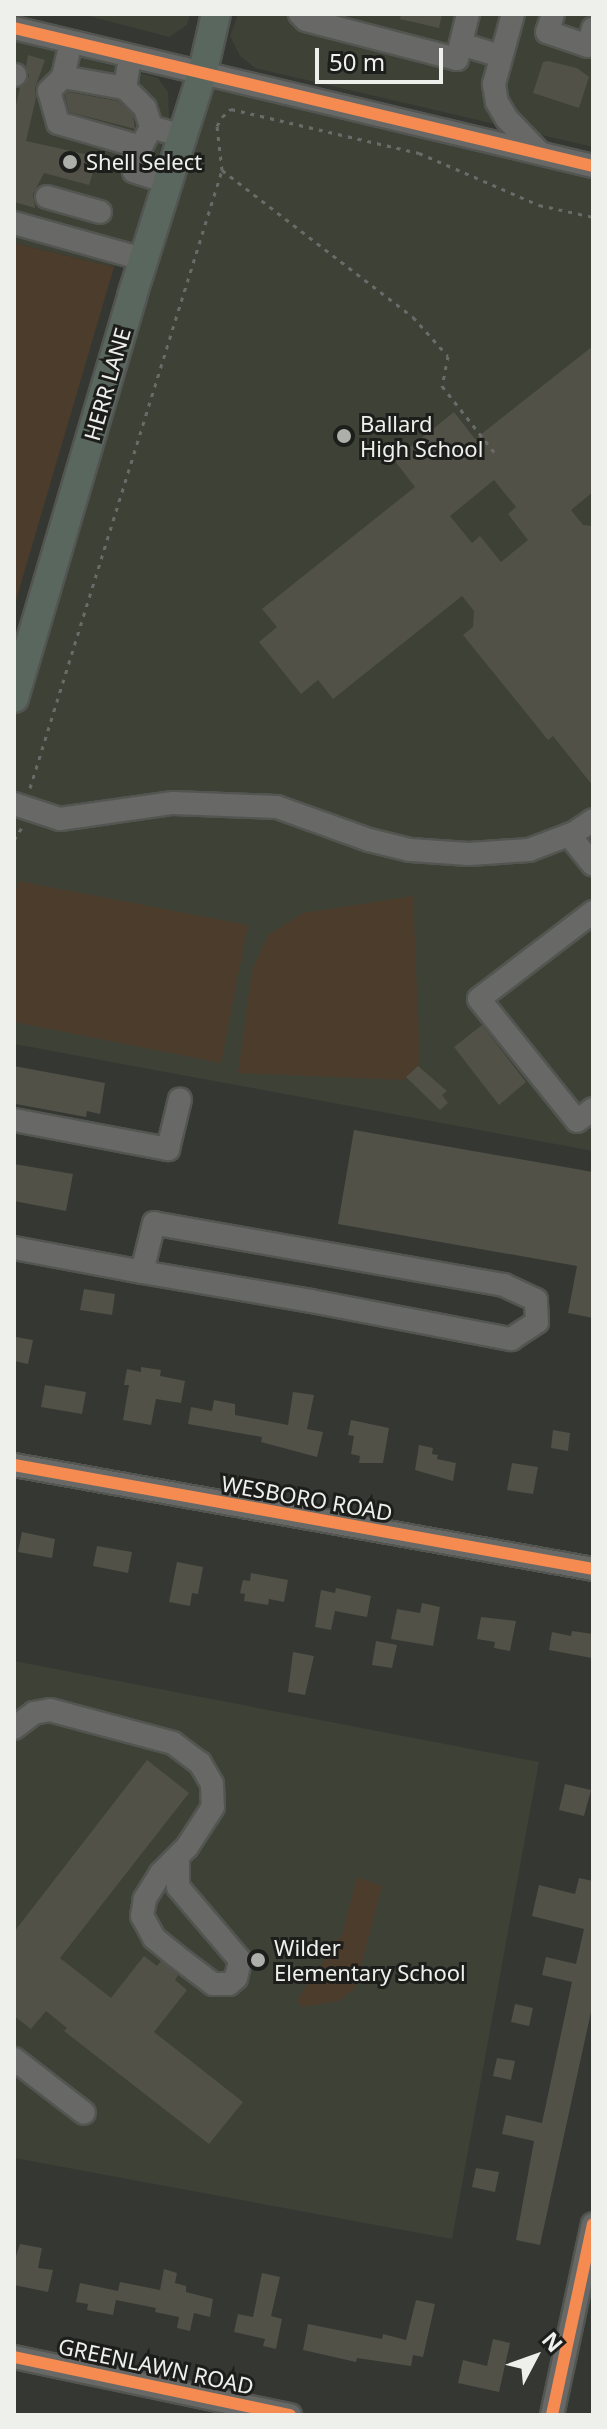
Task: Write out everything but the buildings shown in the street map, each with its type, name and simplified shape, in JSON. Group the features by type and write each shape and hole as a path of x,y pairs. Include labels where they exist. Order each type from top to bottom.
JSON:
{"main road":[{"name":"HERR LANE","path":"14,698 143,259 203,71 216,14"}],"street":[{"path":"300,14 306,20 457,59 468,14"},
{"path":"513,14 494,84 497,102 507,119 539,153"},
{"path":"553,14 547,32 588,46 593,29"},
{"path":"23,24 71,42 593,166"},
{"path":"71,42 63,77 49,91 58,123 146,137 182,136"},
{"path":"461,44 500,56"},
{"path":"125,88 130,56"},
{"path":"63,77 125,88 145,108 146,137 134,171 167,182"},
{"path":"47,197 100,212"},
{"path":"66,237 74,205"},
{"path":"14,223 143,259"},
{"path":"19,806 60,819 173,803 277,807 369,840 410,850 469,854 529,850 569,835 593,820"},
{"path":"569,835 593,865"},
{"path":"593,912 479,999 577,1121 593,1109"},
{"path":"14,1120 168,1149 180,1099"},
{"path":"14,1248 142,1272 511,1339 537,1322 536,1300 504,1285 154,1223 142,1272"},
{"name":"WESBORO ROAD","path":"14,1465 593,1569"},
{"path":"14,1728 34,1713 50,1710 173,1743 187,1751 209,1776 214,1801 206,1821 178,1858 169,1862 145,1899 143,1924 154,1938 213,1984 229,1984 236,1978 240,1960 178,1887 178,1858"},
{"path":"14,2059 84,2113"},
{"path":"552,2415 593,2224"},
{"name":"GREENLAWN ROAD","path":"14,2357 290,2415"}],"path":[{"path":"14,840 21,830 19,806 222,170 217,126 231,109 419,153 539,205 593,217"},
{"path":"222,170 413,317 448,356 442,386 495,453"}],"shaded area":[{"path":"81,14 190,14 187,25 169,37"},
{"path":"238,14 593,14 593,147 255,68 240,56 230,36"},
{"path":"14,39 158,78 168,92 169,117 135,243 114,267 14,243"},
{"name":"Ballard High School","path":"203,71 593,166 593,1151 14,1044 14,705"},
{"path":"14,243 114,267 14,607"},
{"path":"18,881 248,925 221,1063 14,1022 14,904"},
{"path":"413,896 420,1063 404,1080 238,1073 252,970 268,935 303,913"},
{"name":"Wilder Elementary School","path":"14,1661 539,1762 452,2239 14,2158"},
{"path":"357,1877 382,1886 355,1988 339,2001 302,2007 297,2000 342,1934"}],"cycle path":[{"path":"14,28 593,166"},
{"path":"14,1465 593,1569"},
{"path":"552,2415 593,2224"},
{"path":"14,2357 290,2415"}],"place":[{"name":"Shell Select","path":"70,162"},
{"name":"Ballard High School","path":"344,436"},
{"name":"Wilder Elementary School","path":"258,1960"}]}
